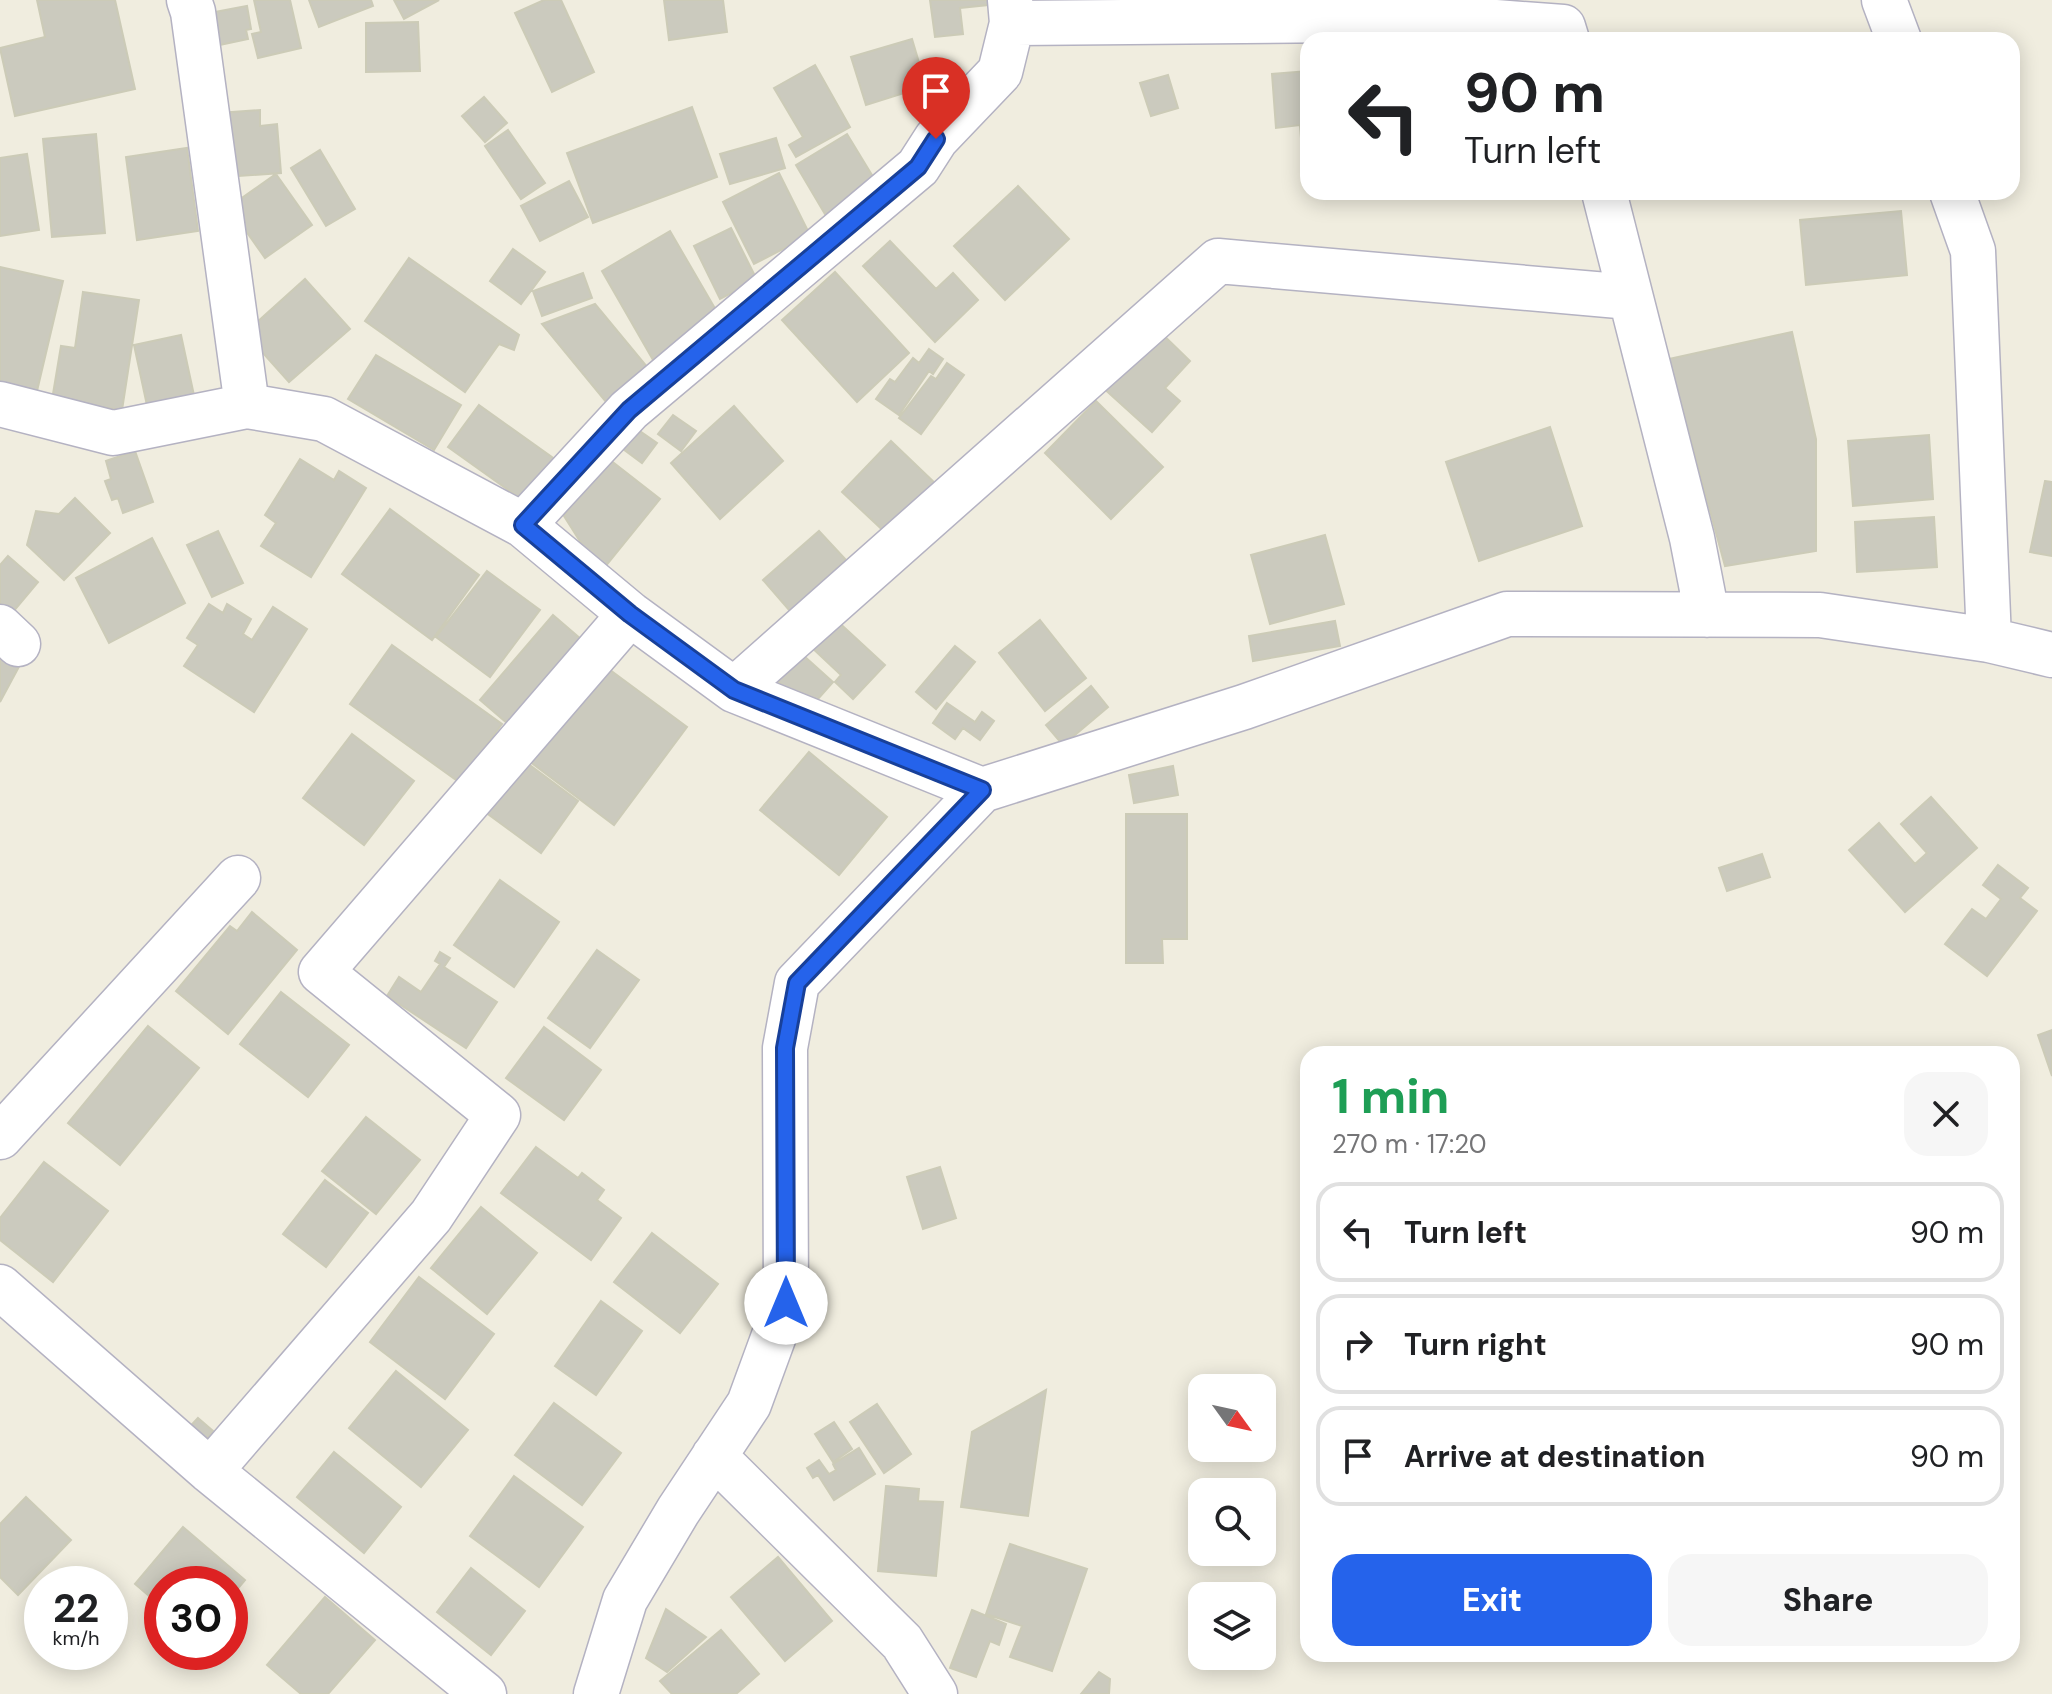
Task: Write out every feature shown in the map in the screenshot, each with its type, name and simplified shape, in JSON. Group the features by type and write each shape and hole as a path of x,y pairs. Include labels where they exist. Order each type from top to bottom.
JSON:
{"street":[{"path":"1884,0 1896,32"},
{"path":"198,4 247,406"},
{"path":"523,525 629,410 918,167 936,139 1000,72 1011,12 1456,19 1563,27 1565,32"},
{"path":"1606,200 1692,538 1707,615"},
{"path":"1955,200 1973,251 1989,640"},
{"path":"734,690 1218,261 1630,297"},
{"path":"0,404 113,433 247,406 324,419 523,525 630,614 734,690 982,790"},
{"path":"210,1471 431,1216 498,1115 321,972 630,614"},
{"path":"596,1694 625,1600 749,1404 786,1303 785,1048 797,983 982,790 1244,707 1507,614 1820,615 1989,640 2052,655"},
{"path":"0,1137 238,878"},
{"path":"0,1287 210,1471 484,1694"},
{"path":"714,1456 902,1642 935,1694"}],"building":[{"path":"37,0 115,0 135,89 15,116 0,48 45,37"},
{"path":"254,0 290,0 301,48 258,58 252,34 261,32"},
{"path":"309,0 371,0 373,6 319,27"},
{"path":"394,0 439,0 404,19"},
{"path":"544,0 561,0 594,72 552,92 515,13"},
{"path":"664,0 723,0 727,32 669,40"},
{"path":"930,0 988,0 988,5 960,8 963,34 935,37"},
{"path":"247,6 251,29 246,30 248,39 210,47 204,14"},
{"path":"418,22 420,71 366,72 366,23"},
{"path":"912,39 926,86 866,105 851,57"},
{"path":"815,65 850,127 796,157 789,145 803,137 774,88"},
{"path":"1300,72 1300,125 1276,128 1272,74"},
{"path":"1168,75 1178,108 1151,116 1140,83"},
{"path":"484,97 507,123 485,142 462,116"},
{"path":"692,107 717,177 593,223 567,153"},
{"path":"260,110 260,126 277,124 281,173 224,177 219,113"},
{"path":"508,130 545,183 521,199 485,146"},
{"path":"96,134 105,233 52,237 43,139"},
{"path":"847,134 881,190 829,221 796,165"},
{"path":"776,138 785,168 730,184 720,154"},
{"path":"187,148 198,231 137,240 126,157"},
{"path":"320,150 355,209 326,226 291,168"},
{"path":"27,154 39,230 0,236 0,158"},
{"path":"779,173 810,235 754,264 723,202"},
{"path":"276,174 312,225 265,258 229,207"},
{"path":"569,181 588,217 540,241 521,206"},
{"path":"1018,186 1069,239 1005,300 954,246"},
{"path":"1901,211 1907,275 1806,285 1800,220"},
{"path":"731,228 757,280 720,299 694,246"},
{"path":"670,231 724,324 656,365 602,271"},
{"path":"890,241 936,289 953,273 978,300 935,342 863,266"},
{"path":"513,249 545,272 521,304 490,281"},
{"path":"409,258 519,335 514,350 499,344 465,392 365,321"},
{"path":"0,267 63,281 37,391 0,382"},
{"path":"835,272 909,353 857,402 782,320"},
{"path":"583,273 592,298 542,316 533,291"},
{"path":"305,279 350,329 289,382 245,333"},
{"path":"83,292 139,300 122,410 52,400 61,346 75,348"},
{"path":"595,304 657,379 616,414 542,324"},
{"path":"1155,327 1190,361 1165,388 1180,401 1152,432 1101,386"},
{"path":"1792,332 1816,439 1816,551 1725,566 1669,359"},
{"path":"181,335 195,400 148,410 134,345"},
{"path":"929,349 943,359 933,374 929,371 899,415 876,399 890,379 895,382 913,358 919,363"},
{"path":"376,355 461,405 434,450 348,399"},
{"path":"947,363 964,375 921,434 899,418 931,376 936,379"},
{"path":"1096,401 1163,467 1111,519 1045,453"},
{"path":"479,405 556,460 525,502 448,447"},
{"path":"734,406 783,461 720,519 671,463"},
{"path":"673,415 696,431 681,451 658,434"},
{"path":"634,427 657,443 642,463 619,446"},
{"path":"1550,427 1582,526 1479,561 1446,462"},
{"path":"1929,435 1933,499 1853,506 1848,441"},
{"path":"891,441 937,485 889,536 842,492"},
{"path":"135,451 153,502 123,513 118,498 112,500 105,481 111,479 106,461"},
{"path":"605,456 660,499 600,573 564,516"},
{"path":"300,459 334,480 339,471 366,488 311,577 261,546 276,523 265,515"},
{"path":"2045,481 2052,482 2052,556 2030,552"},
{"path":"75,498 110,533 64,580 27,545 36,511 59,514"},
{"path":"390,509 479,575 432,640 342,574"},
{"path":"1934,517 1937,567 1857,572 1855,522"},
{"path":"218,531 243,583 212,597 187,545"},
{"path":"819,531 846,560 790,611 763,580"},
{"path":"1325,535 1344,604 1270,624 1251,555"},
{"path":"152,538 185,603 109,643 76,578"},
{"path":"8,556 38,582 8,618 0,612 0,565"},
{"path":"487,571 540,610 490,677 436,637"},
{"path":"209,604 223,613 227,604 251,619 243,634 252,640 273,607 307,629 254,712 184,666 198,645 187,638"},
{"path":"553,615 588,645 515,730 480,700"},
{"path":"834,618 885,665 853,699 835,682 841,675 809,645"},
{"path":"1040,620 1086,678 1045,711 999,653"},
{"path":"1335,621 1340,646 1253,661 1249,636"},
{"path":"392,645 502,724 459,782 350,704"},
{"path":"955,646 975,662 936,709 916,692"},
{"path":"794,647 833,682 809,709 770,674"},
{"path":"0,652 21,663 0,702"},
{"path":"602,664 687,727 614,825 529,761"},
{"path":"1091,686 1108,707 1063,745 1046,725"},
{"path":"947,703 975,722 982,712 994,721 980,740 963,728 955,739 933,723"},
{"path":"352,734 414,781 364,845 303,798"},
{"path":"809,752 887,817 839,875 760,810"},
{"path":"519,757 578,801 541,853 481,809"},
{"path":"1173,766 1178,795 1134,803 1129,775"},
{"path":"1931,797 1977,848 1905,912 1849,850 1879,823 1915,864 1927,853 1901,824"},
{"path":"1126,814 1187,814 1187,939 1162,939 1163,963 1126,963"},
{"path":"1762,854 1770,877 1727,891 1719,868"},
{"path":"1998,865 2028,888 2020,898 2037,911 1987,976 1945,944 1972,909 1986,919 2001,899 1983,885"},
{"path":"500,880 559,922 514,987 454,945"},
{"path":"252,912 297,950 228,1034 176,991 230,926 237,931"},
{"path":"597,950 639,980 590,1048 548,1018"},
{"path":"440,952 450,958 444,967 497,1002 466,1048 387,996 399,977 421,992 440,964 435,961"},
{"path":"281,992 349,1045 308,1097 240,1044"},
{"path":"148,1026 199,1068 120,1165 68,1123"},
{"path":"544,1027 601,1070 564,1120 506,1078"},
{"path":"2052,1030 2052,1076 2038,1035"},
{"path":"366,1117 420,1160 376,1214 322,1171"},
{"path":"536,1147 578,1178 582,1173 604,1190 597,1200 621,1218 591,1260 501,1193"},
{"path":"44,1162 108,1211 53,1282 0,1240 0,1218"},
{"path":"940,1167 956,1218 923,1229 907,1177"},
{"path":"325,1180 368,1213 326,1267 283,1234"},
{"path":"481,1207 537,1253 487,1314 431,1268"},
{"path":"652,1233 718,1284 680,1333 614,1282"},
{"path":"419,1277 494,1334 445,1399 370,1342"},
{"path":"601,1301 642,1331 596,1395 555,1366"},
{"path":"396,1371 468,1430 421,1487 349,1428"},
{"path":"1046,1390 1028,1516 961,1507 972,1432"},
{"path":"554,1403 621,1453 582,1505 515,1455"},
{"path":"877,1404 911,1454 884,1473 850,1422"},
{"path":"198,1418 213,1431 200,1448 183,1434"},
{"path":"834,1422 852,1449 833,1462 815,1434"},
{"path":"859,1448 875,1474 834,1500 818,1475 813,1478 807,1468 819,1460 829,1474 836,1470 833,1464"},
{"path":"334,1452 401,1507 364,1553 297,1497"},
{"path":"514,1476 583,1527 539,1587 470,1536"},
{"path":"886,1486 919,1489 918,1501 943,1502 936,1576 878,1571"},
{"path":"26,1497 71,1540 46,1566 24,1566 24,1589 18,1595 0,1577 0,1524"},
{"path":"183,1527 229,1566 150,1566"},
{"path":"1010,1544 1087,1569 1052,1671 1010,1657 1022,1626 986,1614"},
{"path":"778,1557 832,1621 785,1661 731,1597"},
{"path":"471,1568 525,1611 491,1655 437,1612"},
{"path":"144,1573 144,1592 135,1584"},
{"path":"325,1597 375,1640 328,1694 301,1694 267,1665"},
{"path":"666,1609 706,1637 667,1672 646,1658"},
{"path":"972,1610 1006,1624 999,1645 990,1641 976,1677 950,1668"},
{"path":"721,1630 759,1674 736,1694 672,1694 660,1681"},
{"path":"1099,1672 1110,1679 1109,1694 1081,1694"}],"route":[{"path":"786,1303 785,1048 797,983 982,790 734,690 630,614 523,525 629,410 918,167 936,139"}]}
